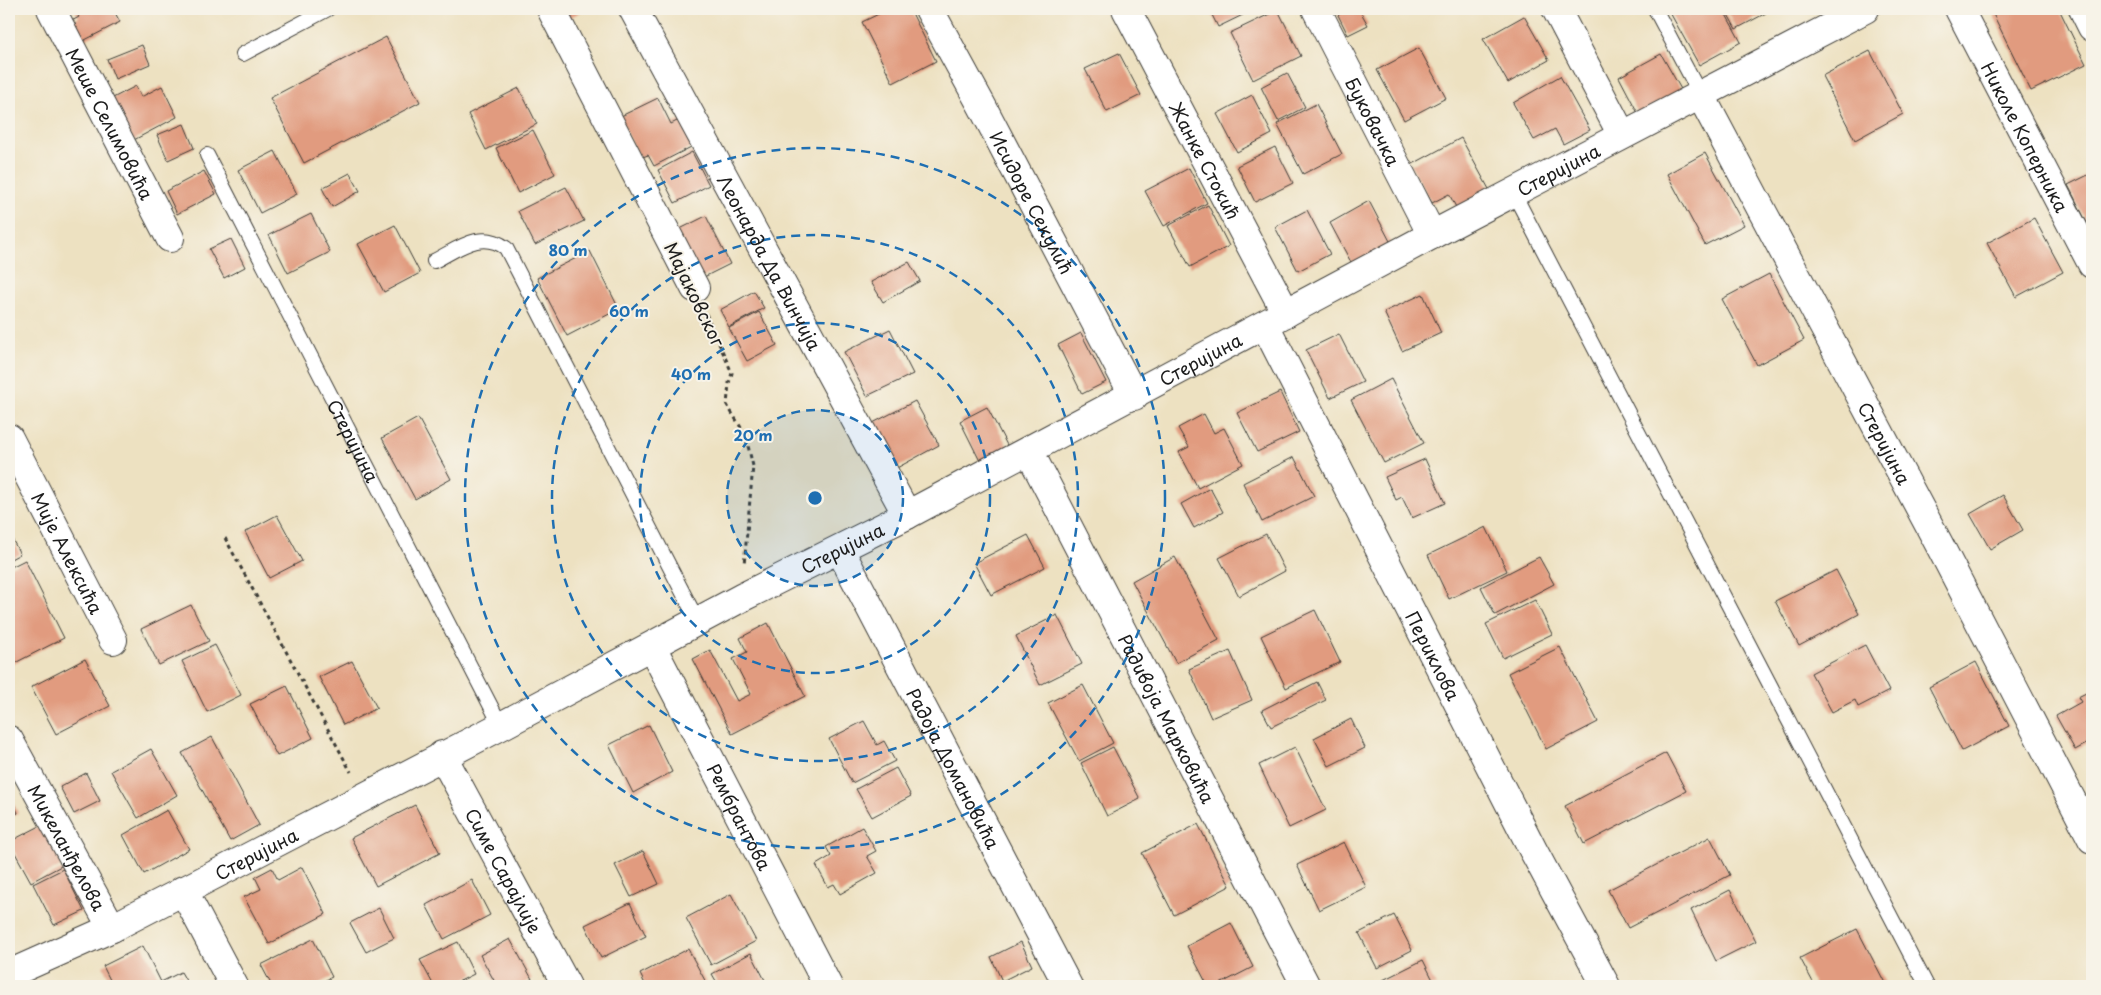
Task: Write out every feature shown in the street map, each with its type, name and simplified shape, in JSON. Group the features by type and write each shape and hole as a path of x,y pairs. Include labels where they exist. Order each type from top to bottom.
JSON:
{"street":[{"name":"Меше Селимовића","path":"51,9 170,238"},
{"name":"Мајаковског","path":"551,9 695,288"},
{"name":"Леонарда Да Винчија","path":"633,9 907,515"},
{"name":"Исидоре Секулић","path":"929,9 1134,396"},
{"name":"Жанке Стокић","path":"1126,9 1275,319"},
{"name":"Буковачка","path":"1316,9 1432,235"},
{"path":"1556,9 1622,135"},
{"name":"Николе Коперника","path":"1959,9 2092,264"},
{"path":"2083,9 2092,27"},
{"name":"Стеријина","path":"9,974 112,928 652,647 741,598 840,550 1134,396 1513,192 1862,10"},
{"name":"Стеријина","path":"1700,94 1940,546 2092,839"},
{"name":"Периклова","path":"1275,319 1533,850 1606,986"},
{"name":"Мије Алексића","path":"9,438 113,640"},
{"name":"Радивоја Марковића","path":"1029,451 1306,986"},
{"name":"Радоја Домановића","path":"840,550 1068,986"},
{"name":"Рембрантова","path":"652,647 828,986"},
{"name":"Микеланђелова","path":"9,740 112,928"},
{"name":"Симе Сарајлије","path":"442,755 567,986"},
{"path":"183,890 234,986"}],"lane":[{"path":"242,54 328,9"},
{"path":"1654,9 1700,94"},
{"name":"Стеријина","path":"207,155 501,726"},
{"path":"1513,192 1926,986"},
{"path":"434,261 475,241 488,239 496,241 506,248 698,622"}],"path":[{"name":"Мајаковског","path":"695,288 732,373 727,405 744,434 753,466 741,598"},
{"path":"225,538 365,796"}],"building":[{"path":"74,9 113,9 120,22 79,43 68,23 79,17"},
{"path":"559,9 586,9 565,20"},
{"path":"889,9 910,9 936,61 893,83 862,22"},
{"path":"1209,9 1255,9 1218,27"},
{"path":"1349,9 1359,9 1368,25 1348,35 1338,15"},
{"path":"1668,9 1723,9 1741,42 1699,65"},
{"path":"1725,9 1764,9 1766,13 1736,29"},
{"path":"1999,9 2059,9 2086,64 2031,91 1992,12"},
{"path":"1278,10 1301,56 1253,80 1230,33"},
{"path":"1524,16 1549,60 1508,83 1483,39"},
{"path":"386,37 420,102 304,163 270,98"},
{"path":"142,45 150,64 115,79 107,59"},
{"path":"1419,48 1446,98 1404,120 1377,70"},
{"path":"1870,51 1903,114 1855,140 1822,76"},
{"path":"1119,53 1141,95 1107,112 1085,69"},
{"path":"1661,54 1682,91 1639,115 1619,77"},
{"path":"1287,73 1305,107 1278,121 1261,87"},
{"path":"1560,76 1590,130 1563,144 1555,129 1534,140 1513,103"},
{"path":"136,86 141,97 162,86 177,117 132,141 111,99"},
{"path":"519,88 537,124 486,150 468,114"},
{"path":"1252,95 1272,134 1237,152 1217,114"},
{"path":"658,98 671,124 681,119 695,145 654,166 648,155 640,158 619,117"},
{"path":"1316,104 1342,154 1303,174 1277,124"},
{"path":"184,124 194,148 168,160 157,135"},
{"path":"533,130 555,174 518,193 496,148"},
{"path":"1461,138 1490,191 1457,209 1449,194 1432,203 1411,165"},
{"path":"1275,147 1293,183 1255,202 1237,166"},
{"path":"275,151 297,194 260,213 238,170"},
{"path":"692,152 709,185 675,203 658,170"},
{"path":"1705,153 1744,225 1705,245 1667,174"},
{"path":"1189,168 1207,203 1164,226 1145,191"},
{"path":"204,171 216,194 177,214 166,191"},
{"path":"350,173 360,191 332,207 322,188"},
{"path":"2092,173 2092,233 2068,185"},
{"path":"566,187 584,221 535,245 518,211"},
{"path":"1369,201 1392,245 1353,266 1330,223"},
{"path":"1208,205 1229,246 1190,267 1168,226"},
{"path":"1307,210 1330,254 1298,271 1275,227"},
{"path":"311,214 330,252 288,273 269,235"},
{"path":"706,216 730,264 698,280 674,232"},
{"path":"2034,218 2063,272 2016,297 1987,243"},
{"path":"395,225 420,273 384,292 358,244"},
{"path":"231,239 245,267 224,278 209,249"},
{"path":"590,251 619,309 567,336 537,278"},
{"path":"909,262 920,281 883,302 871,282"},
{"path":"1769,274 1804,340 1757,365 1722,299"},
{"path":"754,291 764,308 729,327 720,310"},
{"path":"1423,294 1441,333 1402,351 1384,312"},
{"path":"759,312 777,345 747,361 729,328"},
{"path":"890,329 913,374 867,396 844,352"},
{"path":"1081,333 1106,382 1082,394 1058,345"},
{"path":"1339,334 1363,382 1330,398 1306,350"},
{"path":"1391,379 1424,443 1384,463 1351,400"},
{"path":"1280,392 1299,432 1257,452 1237,413"},
{"path":"915,401 939,445 895,469 871,424"},
{"path":"987,407 1008,447 980,461 960,421"},
{"path":"1204,414 1214,433 1224,428 1243,464 1198,488 1179,452 1189,447 1178,428"},
{"path":"418,418 451,479 415,499 382,438"},
{"path":"1294,457 1314,496 1262,522 1243,483"},
{"path":"1425,459 1445,503 1412,518 1402,497 1396,500 1385,477"},
{"path":"1210,488 1223,512 1194,528 1181,504"},
{"path":"2003,495 2023,530 1990,549 1970,514"},
{"path":"277,515 302,561 269,578 245,532"},
{"path":"1486,527 1507,571 1449,599 1428,555"},
{"path":"9,533 20,554 9,560"},
{"path":"1266,534 1285,571 1239,596 1219,558"},
{"path":"1028,535 1045,567 991,595 974,563"},
{"path":"1175,557 1219,640 1176,663 1132,581"},
{"path":"1539,557 1554,584 1495,615 1481,587"},
{"path":"25,560 64,638 9,666 9,568"},
{"path":"1836,570 1859,614 1799,646 1775,601"},
{"path":"1535,600 1552,634 1503,658 1486,624"},
{"path":"191,605 209,641 159,665 141,629"},
{"path":"1315,610 1340,662 1286,688 1261,636"},
{"path":"1057,615 1082,664 1040,685 1016,636"},
{"path":"768,623 805,696 732,734 693,659 710,650 737,701 751,694 733,659 747,652 740,638"},
{"path":"215,645 241,695 207,712 182,661"},
{"path":"1865,645 1889,691 1858,707 1855,700 1832,712 1811,673"},
{"path":"1560,647 1598,722 1546,749 1508,673"},
{"path":"1230,651 1252,700 1211,718 1189,669"},
{"path":"85,659 110,706 56,734 31,687"},
{"path":"352,661 377,708 343,725 319,677"},
{"path":"1976,662 2009,726 1962,751 1929,687"},
{"path":"1317,682 1326,700 1271,727 1262,710"},
{"path":"1083,685 1113,743 1079,761 1048,703"},
{"path":"287,686 313,738 277,756 250,704"},
{"path":"2092,690 2092,741 2075,750 2056,716 2081,702 2078,697"},
{"path":"1351,719 1365,748 1329,766 1314,738"},
{"path":"864,721 877,745 884,741 895,761 852,783 829,739"},
{"path":"649,725 672,772 633,793 609,745"},
{"path":"212,737 259,825 230,841 182,753"},
{"path":"1113,747 1140,799 1107,816 1081,763"},
{"path":"1295,747 1326,810 1289,828 1259,765"},
{"path":"151,749 177,795 138,818 111,771"},
{"path":"1666,753 1686,791 1584,844 1565,806"},
{"path":"896,768 911,796 872,817 856,789"},
{"path":"86,773 100,801 74,814 60,787"},
{"path":"9,794 18,813 9,818"},
{"path":"415,805 440,853 376,886 351,838"},
{"path":"167,810 189,849 144,874 123,835"},
{"path":"1198,824 1230,886 1174,915 1142,853"},
{"path":"42,825 63,865 31,882 9,842"},
{"path":"862,827 876,851 867,856 877,873 840,894 834,884 828,887 816,865 831,856 826,847"},
{"path":"1710,837 1730,875 1628,928 1608,890"},
{"path":"1344,842 1366,887 1319,910 1297,865"},
{"path":"643,851 659,884 631,897 615,865"},
{"path":"302,867 326,914 269,944 244,897 261,889 255,877 272,868 278,880"},
{"path":"63,869 84,911 54,925 33,884"},
{"path":"472,880 490,915 444,939 426,905"},
{"path":"1730,890 1756,941 1716,961 1691,910"},
{"path":"731,894 756,941 711,965 686,918"},
{"path":"630,903 646,936 601,958 585,925"},
{"path":"379,908 394,938 366,952 350,923"},
{"path":"1394,915 1412,950 1377,968 1359,933"},
{"path":"1231,923 1253,967 1216,986 1208,986 1187,946"},
{"path":"1857,929 1885,983 1879,986 1815,986 1800,958"},
{"path":"313,939 332,977 314,986 272,986 261,965"},
{"path":"510,939 532,979 519,986 497,986 480,955"},
{"path":"458,942 474,974 450,986 434,986 420,960"},
{"path":"1021,942 1032,966 1002,981 991,957"},
{"path":"143,946 161,982 181,972 189,986 113,986 103,966"},
{"path":"688,949 708,986 646,986 640,974"},
{"path":"751,953 768,986 719,986 712,974"},
{"path":"1423,960 1436,986 1377,986 1375,984"}]}
